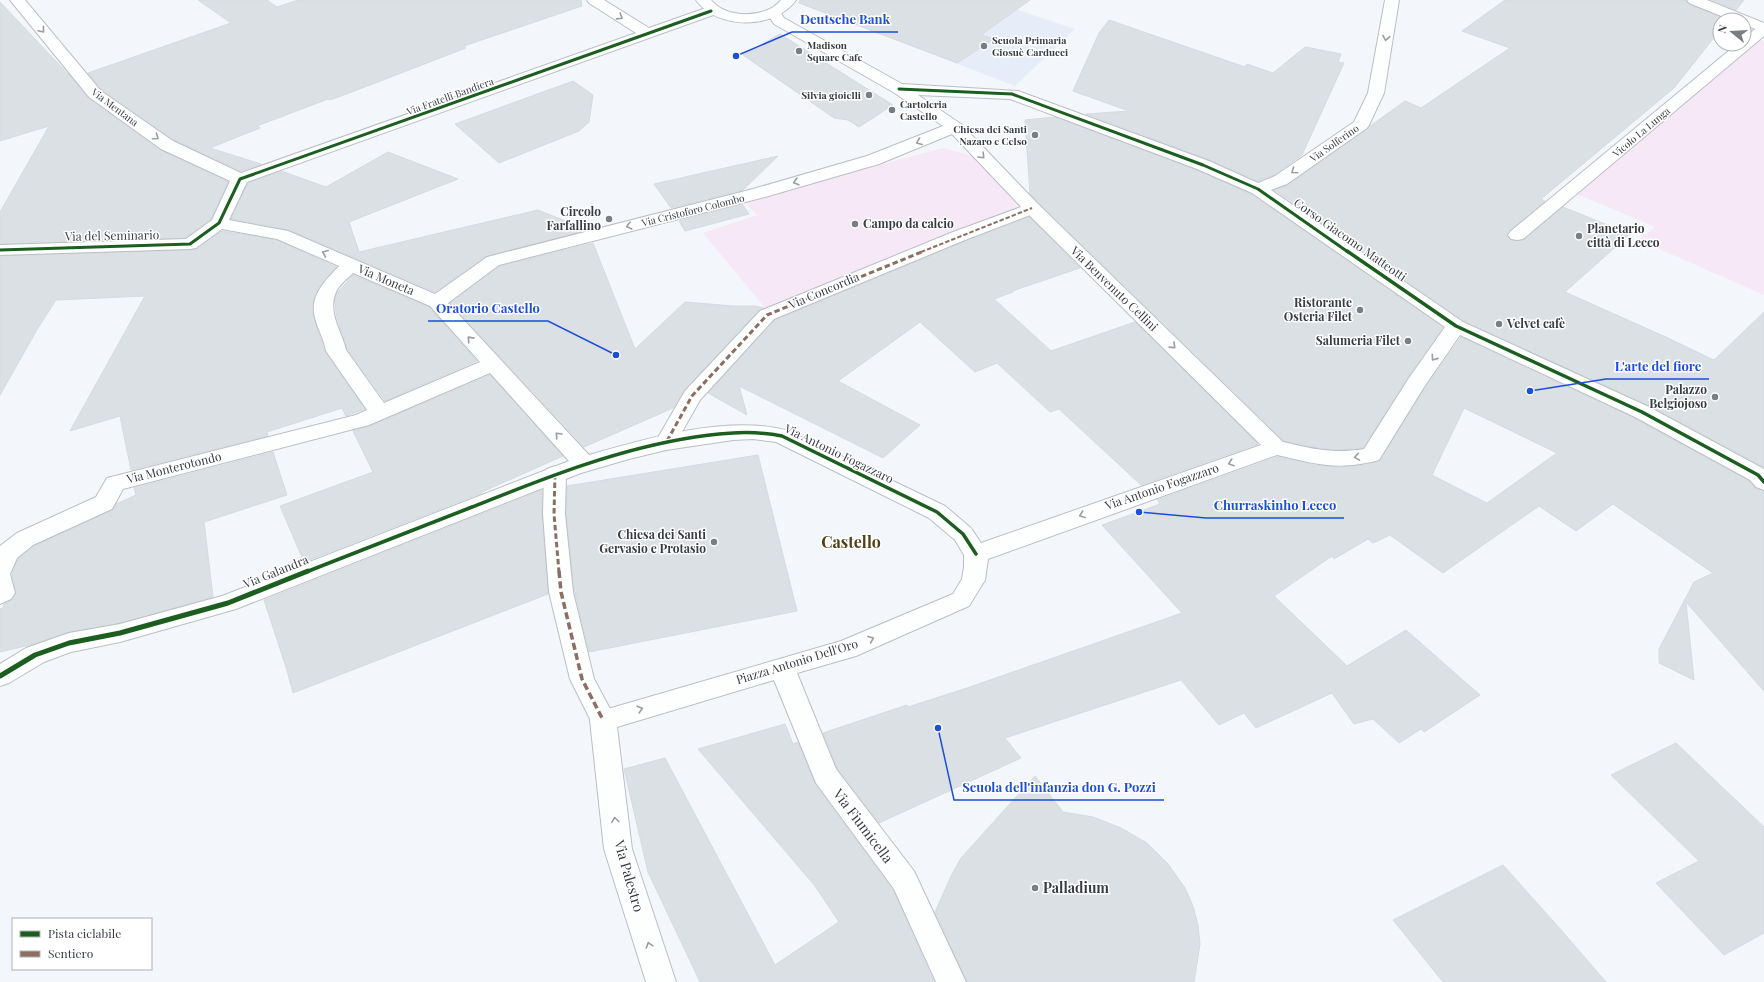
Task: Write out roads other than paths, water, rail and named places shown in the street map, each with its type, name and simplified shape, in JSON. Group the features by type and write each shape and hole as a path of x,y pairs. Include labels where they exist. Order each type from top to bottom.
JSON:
{"street":[{"name":"Via Mentana","path":"16,0 95,94 167,145 240,179"},
{"path":"594,0 646,33"},
{"path":"707,5 722,15 748,18 774,13 782,8 789,0"},
{"name":"Via Solferino","path":"1258,189 1281,180 1361,124 1376,93 1392,0"},
{"path":"1694,0 1764,29"},
{"name":"Via Fratelli Bandiera","path":"240,179 646,33 707,5"},
{"path":"774,13 779,21 899,89 955,127"},
{"name":"Vicolo La Lunga","path":"1517,235 1764,29"},
{"name":"Corso Giacomo Matteotti","path":"899,89 1012,94 1203,165 1258,189 1456,326 1642,412 1758,475 1764,482"},
{"name":"Via Benvenuto Cellini","path":"955,127 1032,208 1276,447"},
{"name":"Via Cristoforo Colombo","path":"437,302 493,261 759,193 866,162 955,127"},
{"path":"218,223 240,179"},
{"name":"Via Concordia","path":"667,441 692,396 768,315 1032,208"},
{"name":"Via del Seminario","path":"0,250 190,244 218,223"},
{"name":"Via Moneta","path":"218,223 282,235 437,302 584,464"},
{"path":"350,264 327,290 324,317 334,340 336,351 380,412"},
{"path":"1276,447 1319,458 1346,458 1371,455 1416,383 1456,326"},
{"name":"Via Monterotondo","path":"0,571 7,553 25,539 104,503 115,483 362,420 492,364"},
{"name":"Via Antonio Fogazzaro","path":"555,474 584,464 667,441 735,431 766,432 782,436 937,512 963,534 976,554 1276,447"},
{"path":"555,474 554,514 561,592 582,679 603,720"},
{"name":"Via Galandra","path":"0,676 34,656 69,643 128,631 228,603 555,474"},
{"name":"Piazza Antonio Dell'Oro","path":"603,720 847,649 961,600 973,580 976,567 976,554"},
{"path":"0,578 3,593 0,595"},
{"name":"Via Fiumicella","path":"782,668 825,775 904,880 951,982"},
{"name":"Via Palestro","path":"603,720 618,849 661,982"}],"place":[{"name":"Scuola Primaria Giosuè Carducci","path":"984,46"},
{"name":"Madison Square Cafe","path":"799,51"},
{"name":"Deutsche Bank","path":"736,56"},
{"name":"Silvia gioielli","path":"869,95"},
{"name":"Cartoleria Castello","path":"892,110"},
{"name":"Chiesa dei Santi Nazaro e Celso","path":"1035,135"},
{"name":"Circolo Farfallino","path":"609,219"},
{"name":"Campo da calcio","path":"855,224"},
{"name":"Planetario città di Lecco","path":"1579,236"},
{"name":"Ristorante Osteria Filet","path":"1360,310"},
{"name":"Velvet cafè","path":"1499,324"},
{"name":"Salumeria Filet","path":"1408,341"},
{"name":"Oratorio Castello","path":"616,355"},
{"name":"L'arte del fiore","path":"1530,391"},
{"name":"Palazzo Belgiojoso","path":"1715,397"},
{"name":"Churraskinho Lecco","path":"1139,512"},
{"name":"Chiesa dei Santi Gervasio e Protasio","path":"714,542"},
{"name":"Scuola dell'infanzia don G. Pozzi","path":"938,728"},
{"name":"Palladium","path":"1035,888"}],"district":[{"name":"Castello","path":"851,542"}]}
